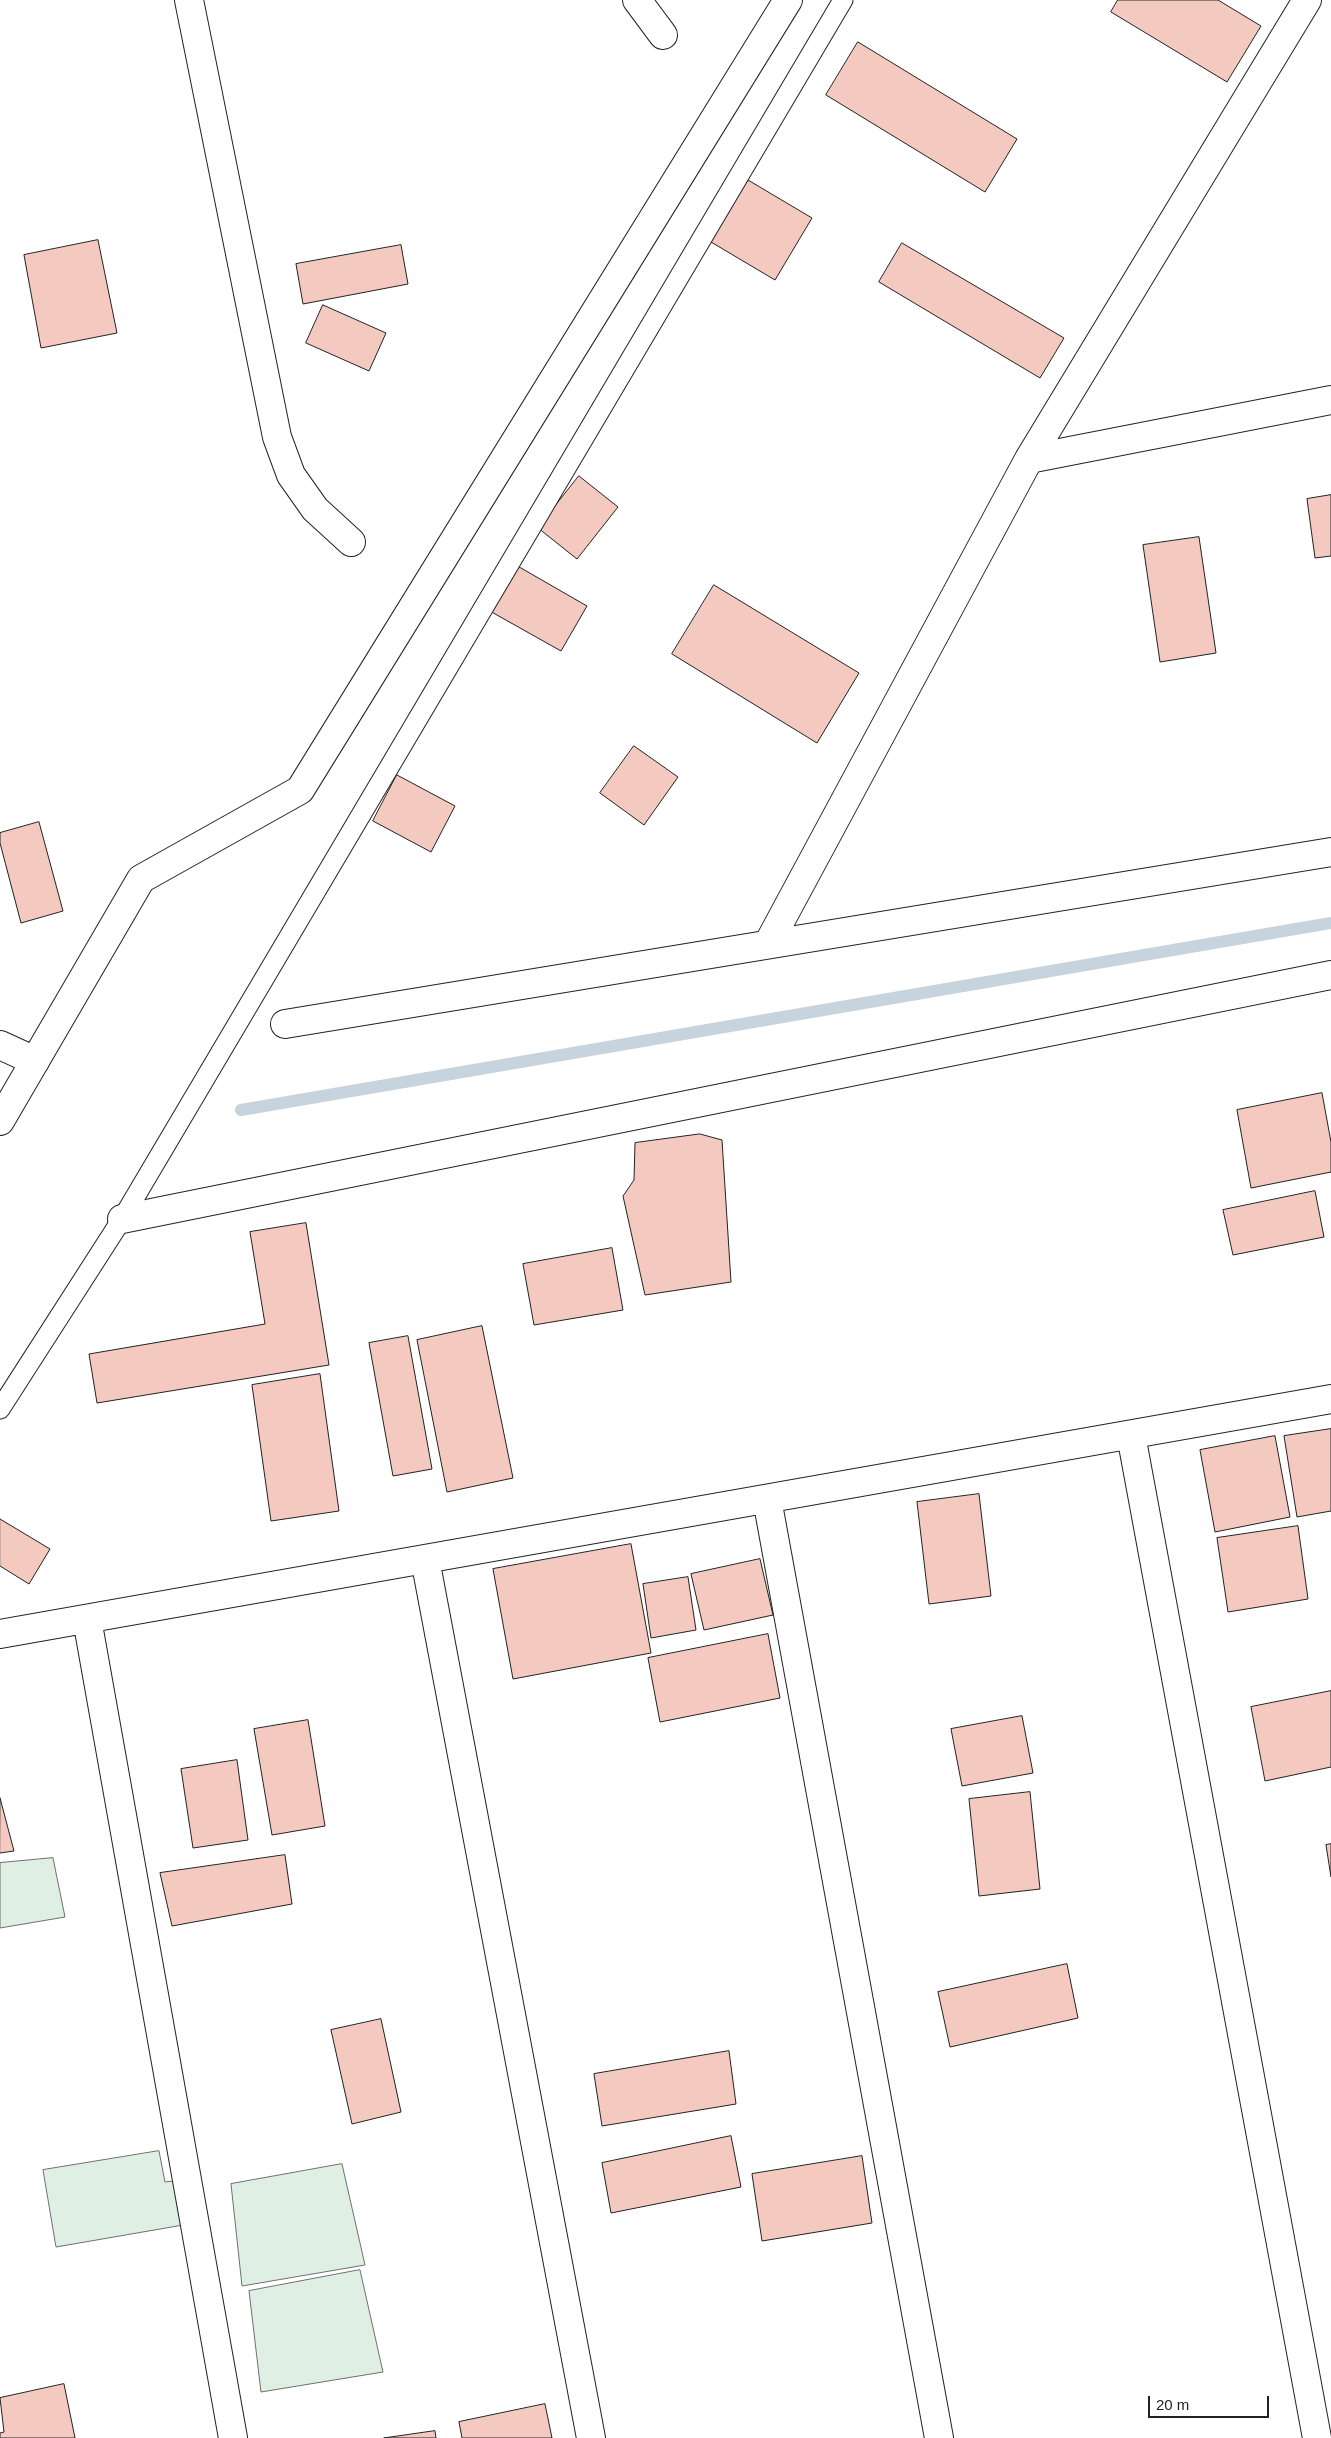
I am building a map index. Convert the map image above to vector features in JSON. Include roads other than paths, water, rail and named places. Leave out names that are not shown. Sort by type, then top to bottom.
[{"type":"main road","points":[[189,0],[278,437],[291,475],[315,509],[351,542]]},
{"type":"main road","points":[[637,0],[663,35]]},
{"type":"main road","points":[[0,1121],[141,879],[300,790],[788,0]]},
{"type":"main road","points":[[768,944],[1030,458],[1307,0]]},
{"type":"main road","points":[[1030,458],[1331,400]]},
{"type":"main road","points":[[285,1024],[1331,852]]},
{"type":"main road","points":[[122,1219],[1331,975]]},
{"type":"main road","points":[[0,1045],[36,1061]]},
{"type":"main road","points":[[0,1634],[1331,1399]]},
{"type":"main road","points":[[1131,1435],[1317,2438]]},
{"type":"main road","points":[[767,1499],[939,2438]]},
{"type":"main road","points":[[425,1559],[591,2438]]},
{"type":"main road","points":[[87,1619],[233,2438]]},
{"type":"lane","points":[[0,1409],[122,1219],[843,0]]},
{"type":"waterway","points":[[241,1110],[1331,923]]}]
